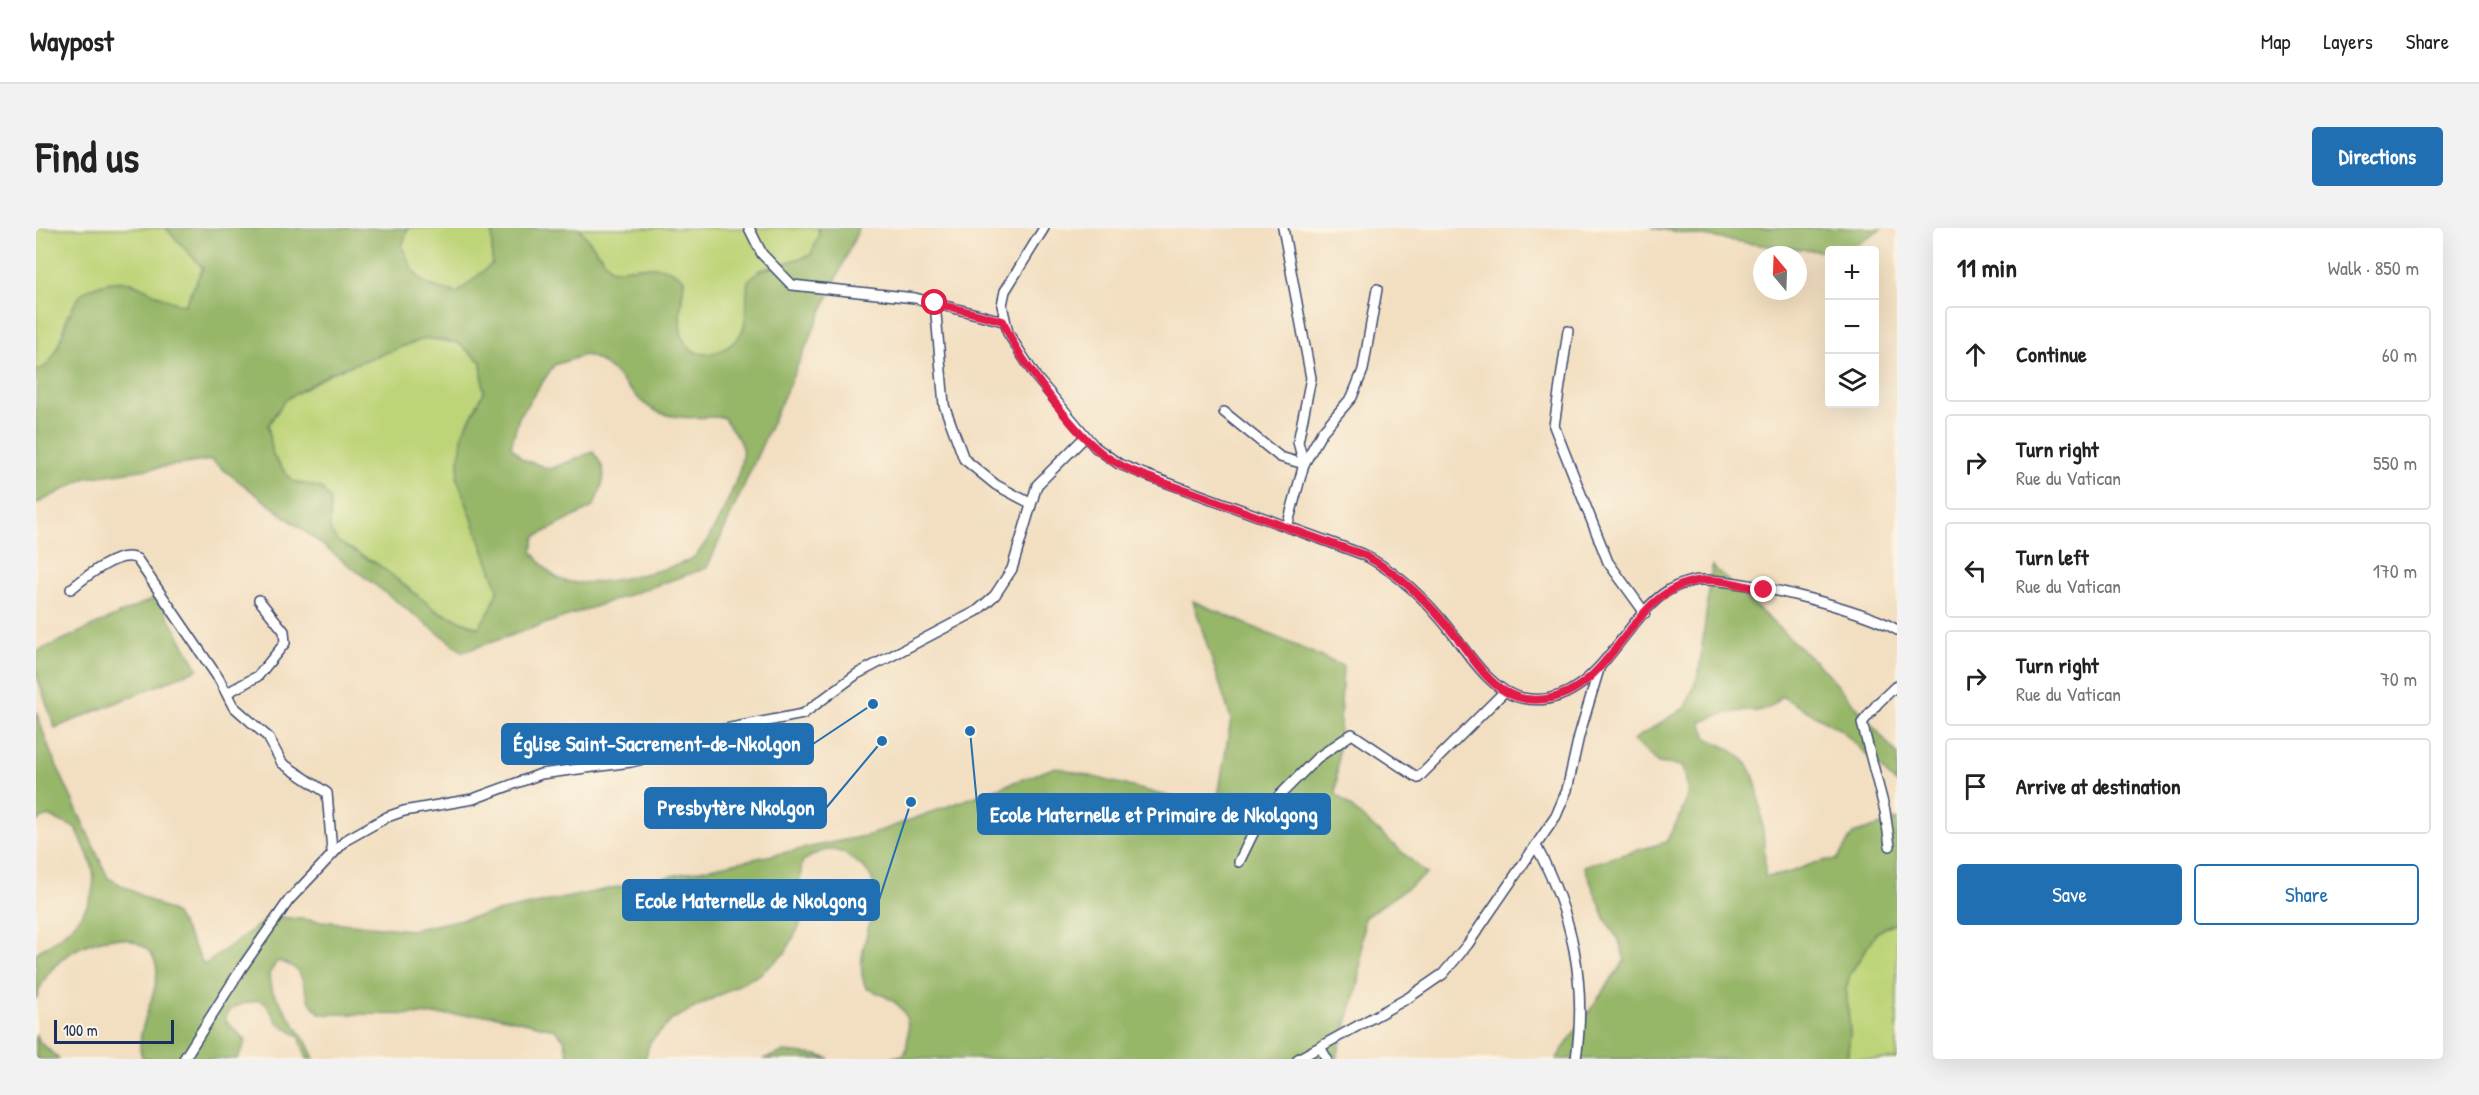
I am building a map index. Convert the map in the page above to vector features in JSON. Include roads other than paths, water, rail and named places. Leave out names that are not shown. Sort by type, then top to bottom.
[{"type":"street","points":[[749,228],[762,254],[792,285],[915,298],[1003,321]]},
{"type":"street","points":[[1044,228],[1005,291],[1003,321],[1036,377],[1084,436],[1119,464],[1362,554],[1401,578],[1440,617],[1491,680],[1504,692],[1521,698],[1553,698],[1599,669],[1645,613],[1668,591],[1700,580],[1730,583],[1817,602],[1875,619],[1897,630]]},
{"type":"street","points":[[1283,228],[1311,378],[1298,442],[1304,464]]},
{"type":"street","points":[[1287,527],[1304,464],[1322,432],[1352,397],[1363,370],[1377,289]]},
{"type":"street","points":[[935,303],[944,405],[964,459],[996,485],[1030,503]]},
{"type":"street","points":[[1568,331],[1554,426],[1608,562],[1645,613]]},
{"type":"street","points":[[1224,412],[1280,457],[1304,464]]},
{"type":"street","points":[[184,1059],[277,915],[332,852],[355,833],[404,811],[473,799],[541,774],[631,762],[652,757],[705,733],[803,714],[857,674],[987,603],[1008,579],[1030,503],[1043,476],[1084,436]]},
{"type":"street","points":[[71,589],[99,568],[126,556],[137,559],[238,711],[268,737],[282,763],[327,793],[332,852]]},
{"type":"street","points":[[227,693],[258,676],[285,642],[284,631],[259,600]]},
{"type":"street","points":[[1298,1059],[1408,998],[1443,974],[1468,944],[1556,816],[1565,796],[1599,669]]},
{"type":"street","points":[[1890,846],[1885,811],[1862,723],[1897,685]]},
{"type":"street","points":[[1239,862],[1264,811],[1317,758],[1352,734],[1418,778],[1504,692]]},
{"type":"street","points":[[1536,846],[1559,892],[1572,935],[1581,1003],[1576,1059]]},
{"type":"street","points":[[1320,1047],[1327,1059]]},
{"type":"place","name":"Église Saint-Sacrement-de-Nkolgon","points":[[873,704]]},
{"type":"place","name":"Ecole Maternelle et Primaire de Nkolgong","points":[[970,731]]},
{"type":"place","name":"Presbytère Nkolgon","points":[[882,741]]},
{"type":"place","name":"Ecole Maternelle de Nkolgong","points":[[911,802]]}]
